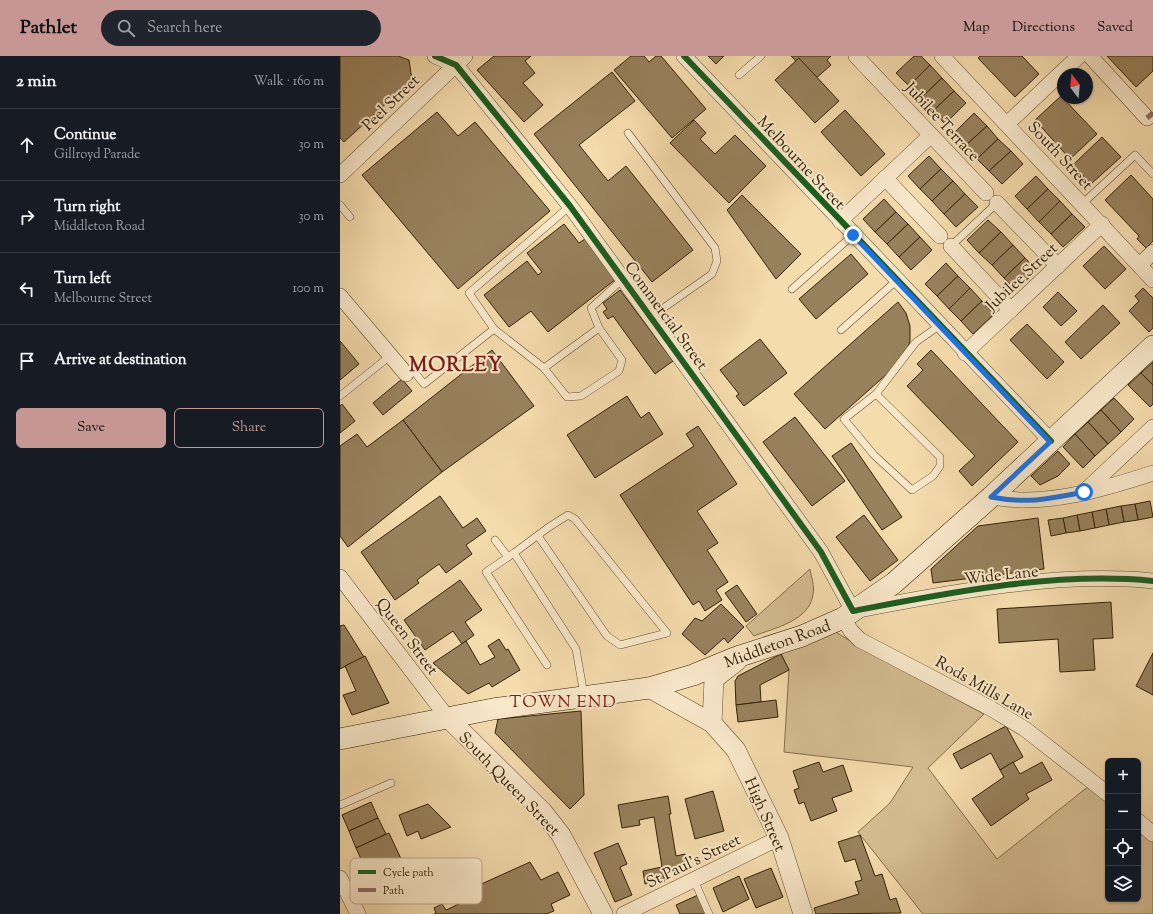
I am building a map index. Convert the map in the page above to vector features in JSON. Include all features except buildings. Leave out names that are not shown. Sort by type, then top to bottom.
[{"type":"main road","name":"Middleton Road","points":[[340,739],[447,717],[539,702],[650,688],[693,675],[802,636],[848,614],[894,583],[991,497],[1153,346]]},
{"type":"street","name":"Commercial Street","points":[[435,56],[460,60],[624,278],[821,552],[848,614]]},
{"type":"street","name":"Melbourne Street","points":[[684,56],[1050,442]]},
{"type":"street","name":"Jubilee Terrace","points":[[856,56],[1058,266]]},
{"type":"street","name":"South Street","points":[[942,56],[1102,224],[1153,280]]},
{"type":"street","points":[[1007,124],[1079,56]]},
{"type":"street","points":[[1090,56],[1147,118]]},
{"type":"street","name":"Peel Street","points":[[340,174],[460,60]]},
{"type":"street","points":[[840,221],[931,134]]},
{"type":"street","points":[[885,178],[1010,310]]},
{"type":"street","name":"Jubilee Street","points":[[965,353],[1102,224]]},
{"type":"street","points":[[1140,265],[1153,252]]},
{"type":"street","points":[[340,296],[406,374]]},
{"type":"street","points":[[1084,492],[1153,426]]},
{"type":"street","points":[[991,497],[1013,501],[1039,501],[1084,492],[1153,473]]},
{"type":"street","name":"Wide Lane","points":[[848,614],[949,593],[1019,584],[1100,579],[1153,581]]},
{"type":"street","name":"Queen Street","points":[[341,582],[447,717]]},
{"type":"street","name":"Rods Mills Lane","points":[[848,614],[850,631],[860,640],[990,708],[1025,729],[1105,792]]},
{"type":"street","points":[[712,723],[714,679],[729,666],[751,653]]},
{"type":"street","name":"High Street","points":[[650,688],[712,723],[736,750],[779,838],[804,914]]},
{"type":"street","name":"South Queen Street","points":[[447,717],[542,812],[562,835],[603,914]]},
{"type":"street","points":[[1141,824],[1153,834]]},
{"type":"street","name":"St Paul's Street","points":[[624,914],[779,838]]},
{"type":"street","points":[[340,878],[350,898]]},
{"type":"street","points":[[353,904],[358,914]]},
{"type":"lane","points":[[739,75],[760,56]]},
{"type":"lane","points":[[628,133],[715,248],[717,261],[712,274],[652,316]]},
{"type":"lane","points":[[1082,204],[1135,154],[1153,174]]},
{"type":"lane","points":[[946,241],[992,198]]},
{"type":"lane","points":[[340,205],[350,217]]},
{"type":"lane","points":[[570,206],[469,293],[494,329],[544,368],[567,397],[581,396],[620,371],[622,360],[599,328],[590,308],[624,278]]},
{"type":"lane","points":[[792,289],[853,235]]},
{"type":"lane","points":[[841,330],[896,281]]},
{"type":"lane","points":[[876,394],[940,457],[940,466],[932,476],[912,490],[874,455],[844,420],[876,394],[916,342],[939,326]]},
{"type":"lane","points":[[544,368],[599,328]]},
{"type":"lane","points":[[406,374],[412,369],[424,384],[494,329]]},
{"type":"lane","points":[[340,396],[390,356]]},
{"type":"lane","points":[[538,536],[607,636],[620,645],[667,633],[575,519],[568,515],[486,572],[547,665]]},
{"type":"lane","points":[[495,540],[511,555],[576,649],[585,697]]},
{"type":"lane","points":[[340,805],[391,783]]},
{"type":"lane","points":[[694,880],[709,914]]},
{"type":"shaded area","points":[[810,569],[813,591],[810,603],[805,611],[790,622],[754,636],[746,626]]},
{"type":"shaded area","points":[[834,631],[863,649],[984,714],[928,768],[997,859],[1094,782],[1105,791],[1105,902],[1141,902],[1141,824],[1153,834],[1153,914],[923,914],[858,832],[890,803],[913,767],[784,752],[789,670],[781,654]]},
{"type":"marked path","points":[[1147,118],[1153,113]]},
{"type":"cycle path","points":[[435,56],[456,65],[570,206],[821,552],[853,611],[926,597],[1040,581],[1079,579],[1153,581]]},
{"type":"cycle path","points":[[684,56],[1051,441]]},
{"type":"district","name":"MORLEY","points":[[456,364]]},
{"type":"district","name":"TOWN END","points":[[563,701]]},
{"type":"route","points":[[853,235],[1050,442],[991,497],[1013,501],[1039,501],[1084,492]]}]
